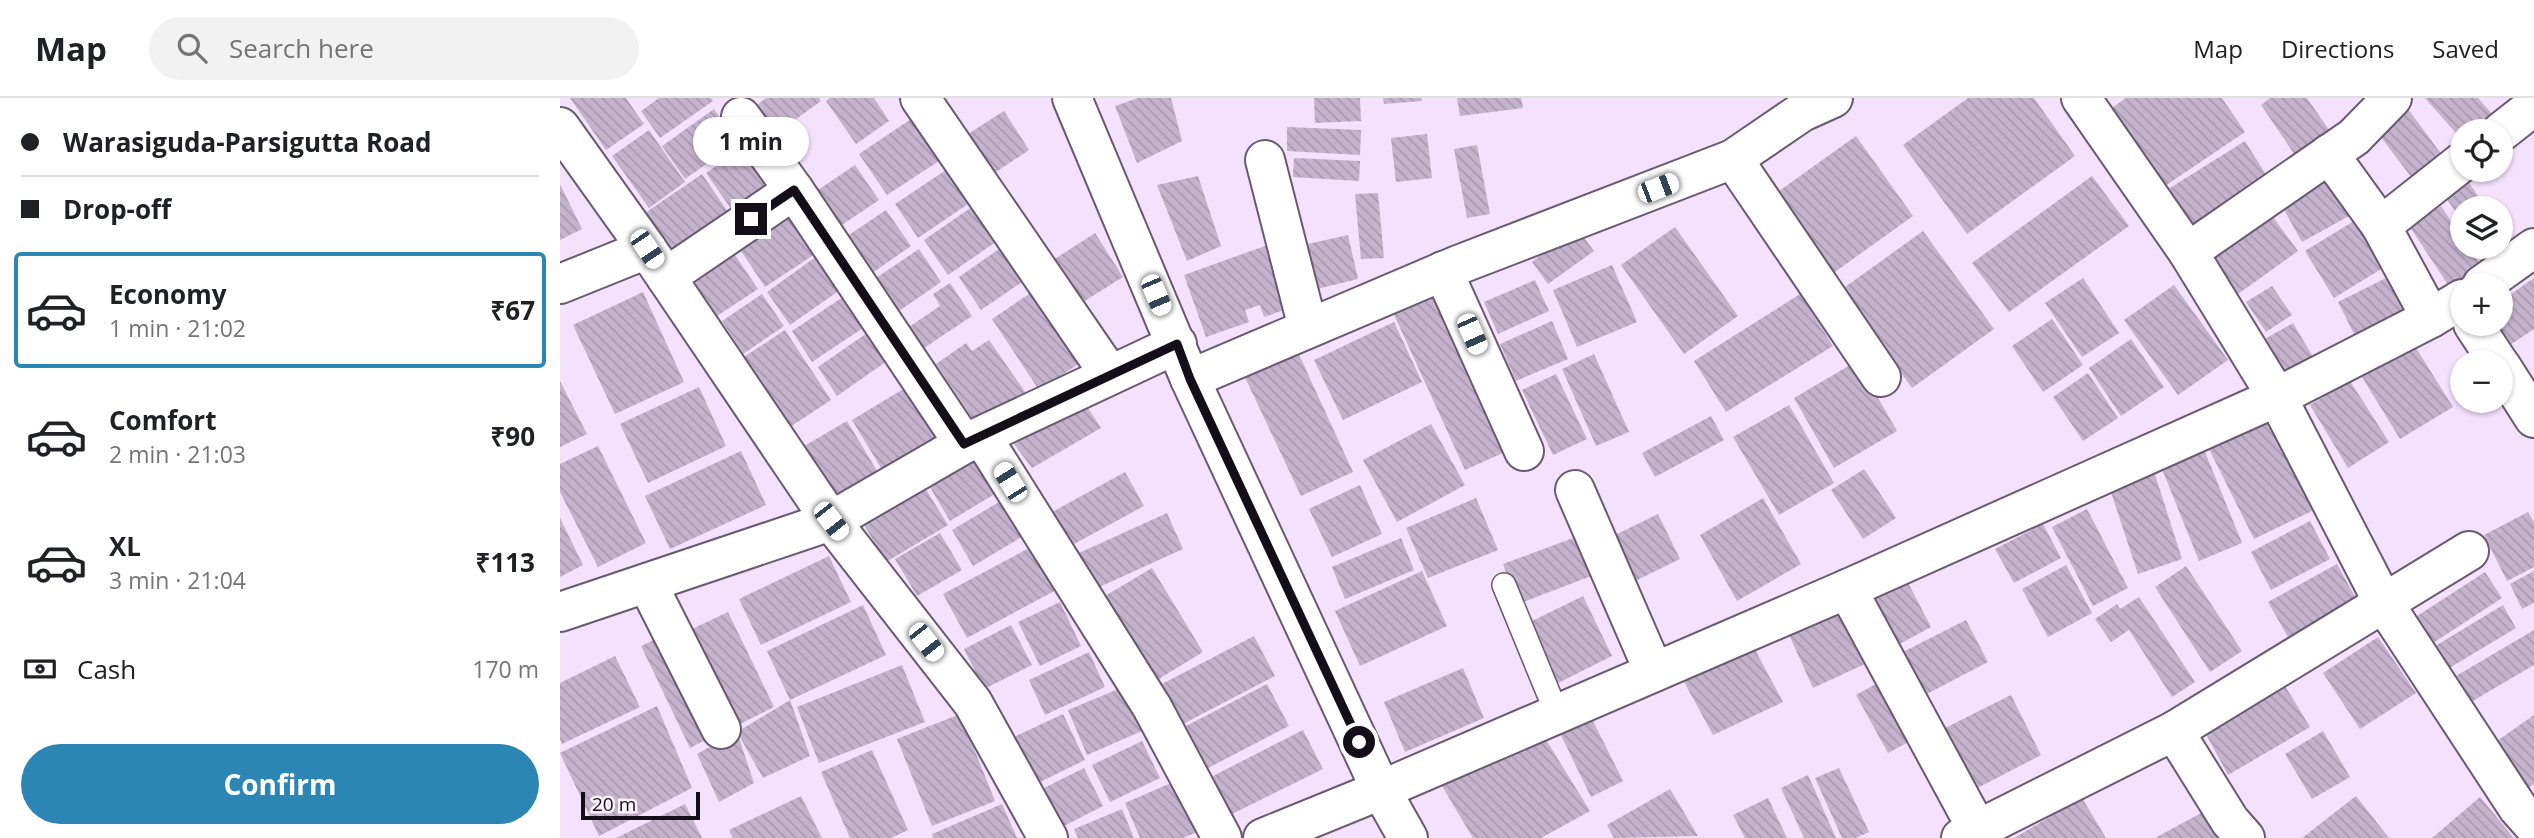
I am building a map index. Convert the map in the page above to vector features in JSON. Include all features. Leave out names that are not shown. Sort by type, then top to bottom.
[{"type":"street","points":[[920,98],[1110,375]]},
{"type":"street","points":[[1072,98],[1190,379],[1381,790],[1408,838]]},
{"type":"street","points":[[2081,98],[2188,252],[2277,397],[2383,602],[2518,808],[2534,827]]},
{"type":"street","points":[[2188,252],[2354,137],[2392,98]]},
{"type":"street","points":[[1190,379],[1327,328],[1443,271],[1733,159],[1809,103]]},
{"type":"street","points":[[2513,123],[2534,106]]},
{"type":"street","points":[[741,117],[973,440],[1152,707],[1222,838]]},
{"type":"street","points":[[560,127],[657,263],[831,521],[973,703],[1048,838]]},
{"type":"street","points":[[2329,154],[2381,226],[2450,294]]},
{"type":"street","points":[[1733,159],[1881,377]]},
{"type":"street","points":[[1265,160],[1327,328]]},
{"type":"street","points":[[2381,226],[2450,171]]},
{"type":"street","points":[[560,284],[657,263],[794,190]]},
{"type":"street","points":[[2503,273],[2534,248]]},
{"type":"street","points":[[1443,271],[1524,451]]},
{"type":"street","points":[[1263,838],[1381,790],[1847,589],[2277,397],[2450,312]]},
{"type":"street","points":[[560,612],[831,521],[973,440],[1177,344]]},
{"type":"street","points":[[2513,386],[2534,418]]},
{"type":"street","points":[[1575,489],[1654,672]]},
{"type":"street","points":[[1847,589],[1973,836],[2174,731],[2469,551]]},
{"type":"street","points":[[648,583],[721,729]]},
{"type":"street","points":[[2174,731],[2230,821],[2245,838]]},
{"type":"lane","points":[[1504,584],[1557,714]]},
{"type":"building","points":[[570,98],[626,98],[644,124],[606,150]]},
{"type":"building","points":[[659,98],[711,98],[713,101],[660,138],[641,111]]},
{"type":"building","points":[[766,98],[819,98],[821,101],[777,133],[757,105]]},
{"type":"building","points":[[830,98],[874,98],[889,121],[856,144],[826,101]]},
{"type":"building","points":[[1138,98],[1171,98],[1182,141],[1137,163],[1115,106]]},
{"type":"building","points":[[1314,98],[1360,98],[1361,121],[1315,123]]},
{"type":"building","points":[[1383,98],[1421,98],[1422,101],[1384,104]]},
{"type":"building","points":[[1457,98],[1521,98],[1523,108],[1460,116]]},
{"type":"building","points":[[1968,98],[2034,98],[2075,156],[1967,234],[1903,145]]},
{"type":"building","points":[[2126,98],[2222,98],[2245,132],[2165,186],[2112,108]]},
{"type":"building","points":[[2270,98],[2307,98],[2336,140],[2301,164],[2261,105]]},
{"type":"building","points":[[2425,98],[2478,98],[2496,119],[2450,119],[2450,126]]},
{"type":"building","points":[[2405,105],[2450,168],[2421,190],[2374,128]]},
{"type":"building","points":[[714,109],[738,142],[685,179],[662,146]]},
{"type":"building","points":[[1004,111],[1029,150],[993,174],[968,134]]},
{"type":"building","points":[[914,117],[942,159],[887,195],[859,154]]},
{"type":"building","points":[[1287,127],[1361,130],[1360,155],[1287,151]]},
{"type":"building","points":[[649,130],[685,182],[649,208],[612,156]]},
{"type":"building","points":[[1427,134],[1432,178],[1396,182],[1391,138]]},
{"type":"building","points":[[1856,136],[1913,216],[1832,274],[1775,194]]},
{"type":"building","points":[[2245,141],[2275,189],[2196,239],[2165,191]]},
{"type":"building","points":[[747,145],[775,184],[734,213],[706,173]]},
{"type":"building","points":[[1477,145],[1490,214],[1467,218],[1454,149]]},
{"type":"building","points":[[1294,158],[1360,161],[1359,181],[1293,177]]},
{"type":"building","points":[[855,165],[879,200],[833,231],[809,196]]},
{"type":"building","points":[[949,168],[971,202],[918,238],[895,204]]},
{"type":"building","points":[[2335,171],[2358,211],[2302,242],[2279,201]]},
{"type":"building","points":[[702,174],[730,215],[674,254],[645,213]]},
{"type":"building","points":[[1198,176],[1221,246],[1187,261],[1157,185]]},
{"type":"building","points":[[2092,176],[2129,226],[2009,312],[1972,263]]},
{"type":"building","points":[[2453,182],[2469,182],[2478,196],[2450,196],[2450,204],[2441,190]]},
{"type":"building","points":[[560,184],[582,229],[560,240]]},
{"type":"building","points":[[1378,193],[1384,258],[1361,259],[1355,194]]},
{"type":"building","points":[[979,202],[1003,237],[948,275],[924,240]]},
{"type":"building","points":[[2441,206],[2450,220],[2450,259],[2476,259],[2486,273],[2450,273],[2450,288],[2410,227]]},
{"type":"building","points":[[886,210],[911,246],[865,278],[840,241]]},
{"type":"building","points":[[2270,213],[2298,251],[2238,294],[2210,257]]},
{"type":"building","points":[[2367,213],[2396,260],[2334,298],[2305,251]]},
{"type":"building","points":[[791,217],[815,254],[765,287],[741,251]]},
{"type":"building","points":[[1675,227],[1738,316],[1684,354],[1621,265]]},
{"type":"building","points":[[1577,228],[1594,251],[1548,284],[1532,262]]},
{"type":"building","points":[[1923,231],[1994,329],[1912,388],[1841,290]]},
{"type":"building","points":[[1095,233],[1123,277],[1075,307],[1047,264]]},
{"type":"building","points":[[1348,235],[1358,279],[1309,291],[1299,246]]},
{"type":"building","points":[[1009,242],[1031,276],[981,310],[959,277]]},
{"type":"building","points":[[1276,242],[1298,305],[1264,317],[1260,305],[1245,310],[1249,322],[1206,337],[1184,275]]},
{"type":"building","points":[[2513,248],[2518,256],[2495,271],[2487,259],[2513,259]]},
{"type":"building","points":[[731,249],[758,289],[717,316],[690,276]]},
{"type":"building","points":[[919,249],[941,282],[899,311],[876,278]]},
{"type":"building","points":[[817,256],[840,290],[790,325],[767,292]]},
{"type":"building","points":[[1612,265],[1637,322],[1577,347],[1553,290]]},
{"type":"building","points":[[2400,271],[2419,308],[2357,340],[2338,302]]},
{"type":"building","points":[[2083,278],[2119,333],[2082,357],[2045,303]]},
{"type":"building","points":[[2534,278],[2534,329],[2504,349],[2495,336],[2513,336],[2513,293]]},
{"type":"building","points":[[1535,280],[1549,311],[1498,334],[1484,302]]},
{"type":"building","points":[[950,283],[972,316],[921,350],[906,329],[940,306],[933,294]]},
{"type":"building","points":[[1441,285],[1516,447],[1465,470],[1391,308]]},
{"type":"building","points":[[2174,285],[2228,360],[2178,395],[2124,320]]},
{"type":"building","points":[[2272,286],[2292,315],[2266,332],[2246,302]]},
{"type":"building","points":[[1038,288],[1086,359],[1039,390],[992,319]]},
{"type":"building","points":[[643,292],[684,382],[615,414],[573,325]]},
{"type":"building","points":[[762,294],[784,326],[743,354],[722,321]]},
{"type":"building","points":[[1800,294],[1833,346],[1726,412],[1694,361]]},
{"type":"building","points":[[846,295],[866,326],[812,362],[792,331]]},
{"type":"building","points":[[2052,319],[2083,365],[2043,392],[2012,346]]},
{"type":"building","points":[[1552,321],[1568,359],[1516,381],[1500,344]]},
{"type":"building","points":[[1394,322],[1422,382],[1343,420],[1314,360]]},
{"type":"building","points":[[2293,323],[2313,357],[2285,373],[2265,339]]},
{"type":"building","points":[[785,330],[831,400],[790,427],[744,357]]},
{"type":"building","points":[[870,331],[890,359],[837,396],[818,367]]},
{"type":"building","points":[[2131,339],[2164,387],[2121,416],[2089,368]]},
{"type":"building","points":[[989,340],[1028,396],[980,429],[936,364],[966,343],[972,351]]},
{"type":"building","points":[[2411,340],[2450,402],[2450,409],[2400,439],[2359,372]]},
{"type":"building","points":[[1295,346],[1353,472],[1301,496],[1242,371]]},
{"type":"building","points":[[1594,354],[1629,432],[1596,446],[1562,369]]},
{"type":"building","points":[[1857,361],[1897,431],[1834,468],[1794,398]]},
{"type":"building","points":[[2088,373],[2118,418],[2083,441],[2053,397]]},
{"type":"building","points":[[1556,374],[1587,439],[1553,455],[1522,390]]},
{"type":"building","points":[[560,381],[587,434],[560,447]]},
{"type":"building","points":[[2350,381],[2389,442],[2348,468],[2310,405]]},
{"type":"building","points":[[910,385],[942,438],[884,473],[852,420]]},
{"type":"building","points":[[699,387],[726,446],[648,483],[620,424]]},
{"type":"building","points":[[1082,399],[1101,428],[1032,468],[1011,440]]},
{"type":"building","points":[[1789,405],[1834,483],[1779,515],[1733,437]]},
{"type":"building","points":[[1711,416],[1724,440],[1655,477],[1642,453]]},
{"type":"building","points":[[2268,417],[2314,510],[2254,539],[2208,447]]},
{"type":"building","points":[[847,421],[879,474],[832,503],[799,449]]},
{"type":"building","points":[[1431,424],[1465,485],[1397,522],[1363,460]]},
{"type":"building","points":[[598,446],[646,543],[598,567],[560,492],[560,464]]},
{"type":"building","points":[[978,447],[1003,489],[950,521],[925,479]]},
{"type":"building","points":[[2203,447],[2242,543],[2199,561],[2160,464]]},
{"type":"building","points":[[741,451],[766,505],[670,549],[645,496]]},
{"type":"building","points":[[2151,462],[2182,559],[2138,574],[2106,477]]},
{"type":"building","points":[[1864,469],[1896,518],[1863,539],[1831,490]]},
{"type":"building","points":[[1125,472],[1144,506],[1063,550],[1045,516]]},
{"type":"building","points":[[922,483],[948,525],[886,562],[861,520]]},
{"type":"building","points":[[1360,485],[1382,534],[1332,557],[1309,509]]},
{"type":"building","points":[[1476,498],[1498,550],[1428,578],[1406,528]]},
{"type":"building","points":[[1763,498],[1801,564],[1737,601],[1700,535]]},
{"type":"building","points":[[1004,499],[1025,535],[973,566],[952,530]]},
{"type":"building","points":[[2087,509],[2128,588],[2093,606],[2052,527]]},
{"type":"building","points":[[2528,512],[2534,522],[2534,567],[2507,581],[2484,535]]},
{"type":"building","points":[[1167,513],[1183,549],[1095,589],[1079,553]]},
{"type":"building","points":[[1658,514],[1680,559],[1631,583],[1609,538]]},
{"type":"building","points":[[560,518],[583,565],[560,577]]},
{"type":"building","points":[[2310,521],[2330,559],[2271,590],[2251,552]]},
{"type":"building","points":[[2043,524],[2061,558],[2014,583],[1995,549]]},
{"type":"building","points":[[940,533],[962,570],[917,596],[895,559]]},
{"type":"building","points":[[1584,534],[1599,573],[1518,604],[1503,564]]},
{"type":"building","points":[[1401,538],[1414,570],[1345,599],[1332,567]]},
{"type":"building","points":[[1035,545],[1058,589],[967,638],[943,594]]},
{"type":"building","points":[[829,556],[851,602],[761,645],[739,599]]},
{"type":"building","points":[[2337,564],[2360,606],[2292,644],[2268,602]]},
{"type":"building","points":[[2066,565],[2092,613],[2048,637],[2022,589]]},
{"type":"building","points":[[2186,566],[2242,651],[2210,672],[2155,587]]},
{"type":"building","points":[[1152,568],[1203,652],[1157,680],[1105,596]]},
{"type":"building","points":[[1422,571],[1447,626],[1360,666],[1335,611]]},
{"type":"building","points":[[2534,571],[2534,603],[2522,609],[2510,584]]},
{"type":"building","points":[[2485,572],[2502,598],[2430,645],[2414,618]]},
{"type":"building","points":[[1904,575],[1931,627],[1894,647],[1866,595]]},
{"type":"building","points":[[1583,596],[1612,656],[1558,683],[1528,623]]},
{"type":"building","points":[[2139,597],[2195,682],[2172,697],[2129,630],[2111,642],[2095,619],[2117,604],[2120,609]]},
{"type":"building","points":[[1060,602],[1081,646],[1040,666],[1018,622]]},
{"type":"building","points":[[1840,604],[1867,663],[1813,688],[1786,628]]},
{"type":"building","points":[[863,605],[886,655],[790,700],[767,651]]},
{"type":"building","points":[[2503,605],[2516,628],[2446,670],[2432,648]]},
{"type":"building","points":[[728,612],[774,707],[738,725],[692,629]]},
{"type":"building","points":[[1966,620],[1988,662],[1919,698],[1897,655]]},
{"type":"building","points":[[1011,625],[1032,665],[984,689],[964,649]]},
{"type":"building","points":[[2534,630],[2534,665],[2471,702],[2456,676]]},
{"type":"building","points":[[669,633],[717,734],[690,748],[641,646]]},
{"type":"building","points":[[1254,636],[1275,676],[1181,725],[1160,685]]},
{"type":"building","points":[[2378,637],[2416,693],[2360,729],[2323,673]]},
{"type":"building","points":[[1752,644],[1783,702],[1713,735],[1683,680]]},
{"type":"building","points":[[1089,652],[1105,687],[1045,715],[1029,680]]},
{"type":"building","points":[[615,656],[640,707],[562,744],[560,683]]},
{"type":"building","points":[[902,665],[925,722],[819,763],[797,707]]},
{"type":"building","points":[[1463,668],[1484,718],[1405,752],[1384,702]]},
{"type":"building","points":[[2279,676],[2310,727],[2228,775],[2200,723]]},
{"type":"building","points":[[1883,680],[1914,739],[1888,753],[1856,695]]},
{"type":"building","points":[[1267,684],[1289,726],[1208,768],[1186,726]]},
{"type":"building","points":[[1123,687],[1142,731],[1087,755],[1068,710]]},
{"type":"building","points":[[2011,695],[2041,755],[1964,795],[1933,734]]},
{"type":"building","points":[[790,700],[810,756],[763,778],[737,732]]},
{"type":"building","points":[[657,706],[692,788],[599,836],[560,753]]},
{"type":"building","points":[[1588,711],[1623,781],[1591,797],[1557,727]]},
{"type":"building","points":[[960,714],[995,801],[932,826],[897,739]]},
{"type":"building","points":[[1063,714],[1085,760],[1034,785],[1012,738]]},
{"type":"building","points":[[2534,715],[2534,784],[2526,789],[2494,743]]},
{"type":"building","points":[[1303,730],[1323,769],[1230,815],[1211,777]]},
{"type":"building","points":[[2323,731],[2350,777],[2312,799],[2285,754]]},
{"type":"building","points":[[737,732],[754,783],[719,802],[697,754]]},
{"type":"building","points":[[1543,735],[1590,811],[1541,838],[1473,838],[1439,781]]},
{"type":"building","points":[[1142,741],[1160,778],[1110,802],[1092,765]]},
{"type":"building","points":[[872,750],[908,830],[891,838],[850,838],[821,772]]},
{"type":"building","points":[[1084,768],[1103,806],[1058,829],[1038,791]]},
{"type":"building","points":[[1839,768],[1869,832],[1856,838],[1842,838],[1815,778]]},
{"type":"building","points":[[1808,775],[1836,838],[1804,838],[1781,788]]},
{"type":"building","points":[[1180,779],[1202,830],[1183,838],[1140,838],[1125,803]]},
{"type":"building","points":[[1670,789],[1698,836],[1614,838],[1607,825]]},
{"type":"building","points":[[801,796],[822,838],[733,838],[729,830]]},
{"type":"building","points":[[2356,796],[2389,838],[2302,838]]},
{"type":"building","points":[[2480,797],[2514,838],[2432,838]]},
{"type":"building","points":[[1768,798],[1787,838],[1745,838],[1733,815]]},
{"type":"building","points":[[2082,798],[2106,838],[2014,838]]},
{"type":"building","points":[[685,804],[702,838],[616,838]]},
{"type":"building","points":[[1002,804],[1017,838],[933,838],[932,834]]},
{"type":"building","points":[[1122,809],[1134,838],[1078,838],[1074,829]]},
{"type":"building","points":[[2203,812],[2217,838],[2155,838]]},
{"type":"route","points":[[751,219],[794,190],[964,444],[1177,344],[1190,379],[1359,742]]}]
